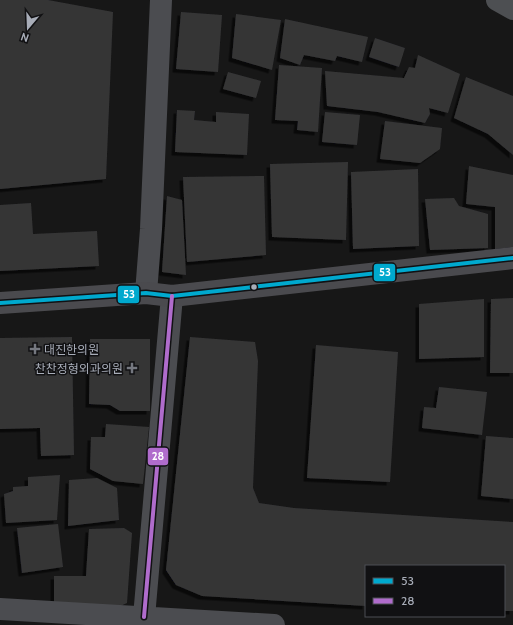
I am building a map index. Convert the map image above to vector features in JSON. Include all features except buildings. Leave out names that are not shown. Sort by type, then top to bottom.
[{"type":"main road","points":[[497,0],[513,9]]},
{"type":"street","points":[[146,293],[152,221],[161,0]]},
{"type":"street","points":[[0,303],[146,293],[172,296],[513,258]]},
{"type":"street","points":[[144,617],[172,296]]},
{"type":"street","points":[[0,608],[274,625]]},
{"type":"transit line","name":"53","points":[[0,303],[146,293],[172,296],[513,258]]},
{"type":"transit line","name":"28","points":[[144,617],[172,296]]},
{"type":"place","name":"대진한의원","points":[[35,349]]},
{"type":"place","name":"찬찬정형외과의원","points":[[132,368]]}]
